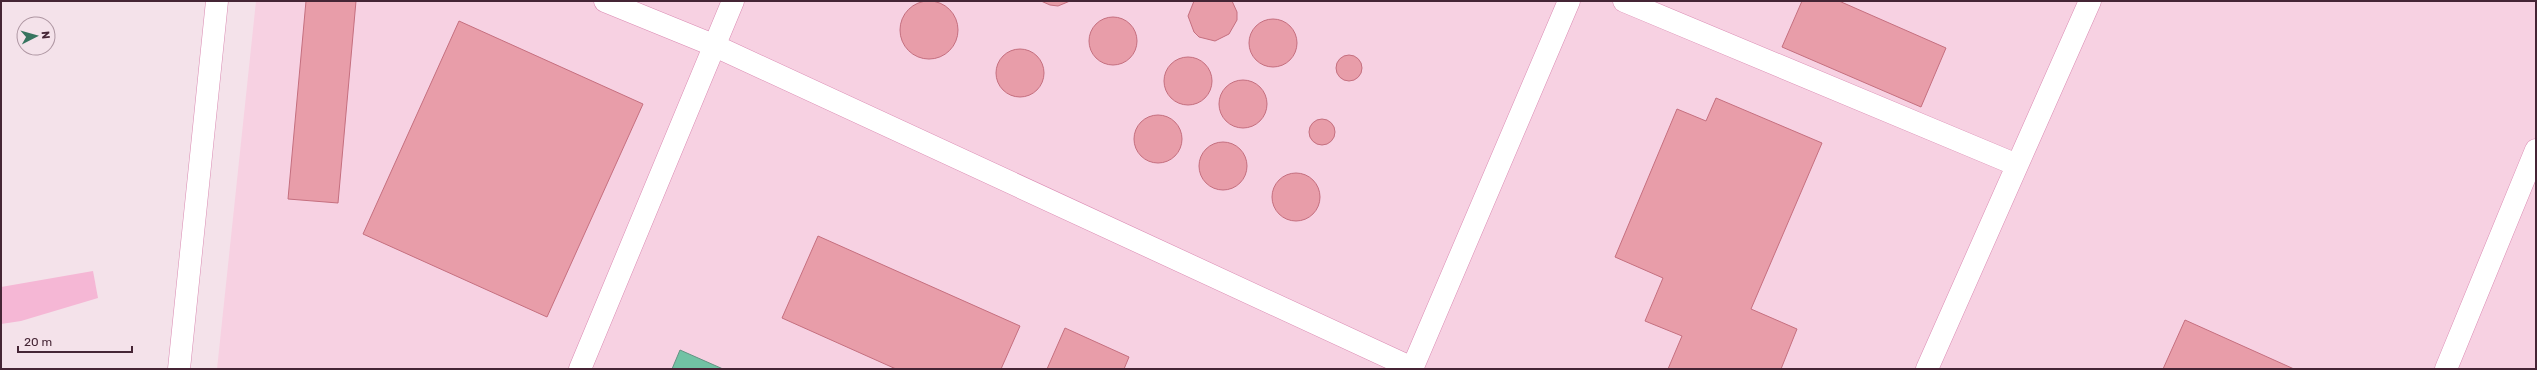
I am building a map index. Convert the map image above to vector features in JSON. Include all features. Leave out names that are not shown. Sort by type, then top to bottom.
[{"type":"street","points":[[179,369],[217,1]]},
{"type":"street","points":[[605,1],[713,45],[1412,369],[1569,1]]},
{"type":"street","points":[[580,369],[713,45],[733,1]]},
{"type":"street","points":[[1624,1],[2017,165]]},
{"type":"street","points":[[1927,369],[2090,1]]},
{"type":"street","points":[[2446,369],[2536,150]]},
{"type":"shaded area","points":[[256,1],[2536,1],[2536,369],[217,369]]},
{"type":"shaded area","points":[[93,271],[98,298],[21,321],[1,324],[1,287]]},
{"type":"shaded area","points":[[680,350],[723,369],[672,369]]},
{"type":"building","points":[[306,1],[356,1],[338,203],[288,199]]},
{"type":"building","points":[[923,1],[935,1],[950,9],[958,24],[958,36],[950,51],[935,59],[923,59],[908,51],[900,36],[900,24],[908,9]]},
{"type":"building","points":[[1041,1],[1070,1],[1058,6],[1050,5]]},
{"type":"building","points":[[1194,1],[1232,1],[1237,12],[1237,20],[1229,34],[1215,41],[1199,37],[1194,32],[1188,16]]},
{"type":"building","points":[[1802,1],[1839,1],[1946,48],[1921,107],[1782,47]]},
{"type":"building","points":[[1108,17],[1118,17],[1130,24],[1137,36],[1137,46],[1130,58],[1118,65],[1108,65],[1100,61],[1093,54],[1089,46],[1089,36],[1093,28],[1100,21]]},
{"type":"building","points":[[1268,19],[1278,19],[1290,26],[1297,38],[1297,48],[1290,60],[1278,67],[1268,67],[1260,63],[1253,56],[1249,48],[1249,38],[1253,30],[1260,23]]},
{"type":"building","points":[[459,21],[643,104],[547,317],[363,234]]},
{"type":"building","points":[[1015,49],[1025,49],[1034,53],[1040,59],[1044,68],[1044,78],[1040,87],[1034,93],[1025,97],[1015,97],[1006,93],[1000,87],[996,78],[996,68],[1000,59],[1006,53]]},
{"type":"building","points":[[1349,55],[1358,59],[1362,68],[1358,77],[1349,81],[1340,77],[1336,68],[1340,59]]},
{"type":"building","points":[[1183,57],[1193,57],[1205,64],[1212,76],[1212,86],[1205,98],[1193,105],[1183,105],[1175,101],[1168,94],[1164,86],[1164,76],[1168,68],[1175,61]]},
{"type":"building","points":[[1238,80],[1248,80],[1260,87],[1267,99],[1267,109],[1260,121],[1248,128],[1238,128],[1230,124],[1223,117],[1219,109],[1219,99],[1223,91],[1230,84]]},
{"type":"building","points":[[1716,98],[1822,143],[1751,309],[1797,329],[1781,369],[1668,369],[1682,336],[1645,321],[1663,278],[1615,257],[1677,109],[1706,121]]},
{"type":"building","points":[[1153,115],[1163,115],[1172,119],[1178,125],[1182,134],[1182,144],[1178,153],[1172,159],[1163,163],[1153,163],[1144,159],[1138,153],[1134,144],[1134,134],[1138,125],[1144,119]]},
{"type":"building","points":[[1322,119],[1331,123],[1335,132],[1331,141],[1322,145],[1313,141],[1309,132],[1313,123]]},
{"type":"building","points":[[1218,142],[1228,142],[1237,146],[1243,152],[1247,161],[1247,171],[1243,180],[1237,186],[1228,190],[1218,190],[1209,186],[1203,180],[1199,171],[1199,161],[1203,152],[1209,146]]},
{"type":"building","points":[[1291,173],[1301,173],[1310,177],[1316,183],[1319,188],[1319,206],[1310,217],[1301,221],[1291,221],[1282,217],[1276,211],[1272,202],[1272,192],[1276,183],[1282,177]]},
{"type":"building","points":[[818,236],[1020,326],[1001,369],[896,369],[782,318]]},
{"type":"building","points":[[2185,320],[2294,369],[2163,369]]},
{"type":"building","points":[[1065,328],[1129,357],[1124,369],[1047,369]]}]
